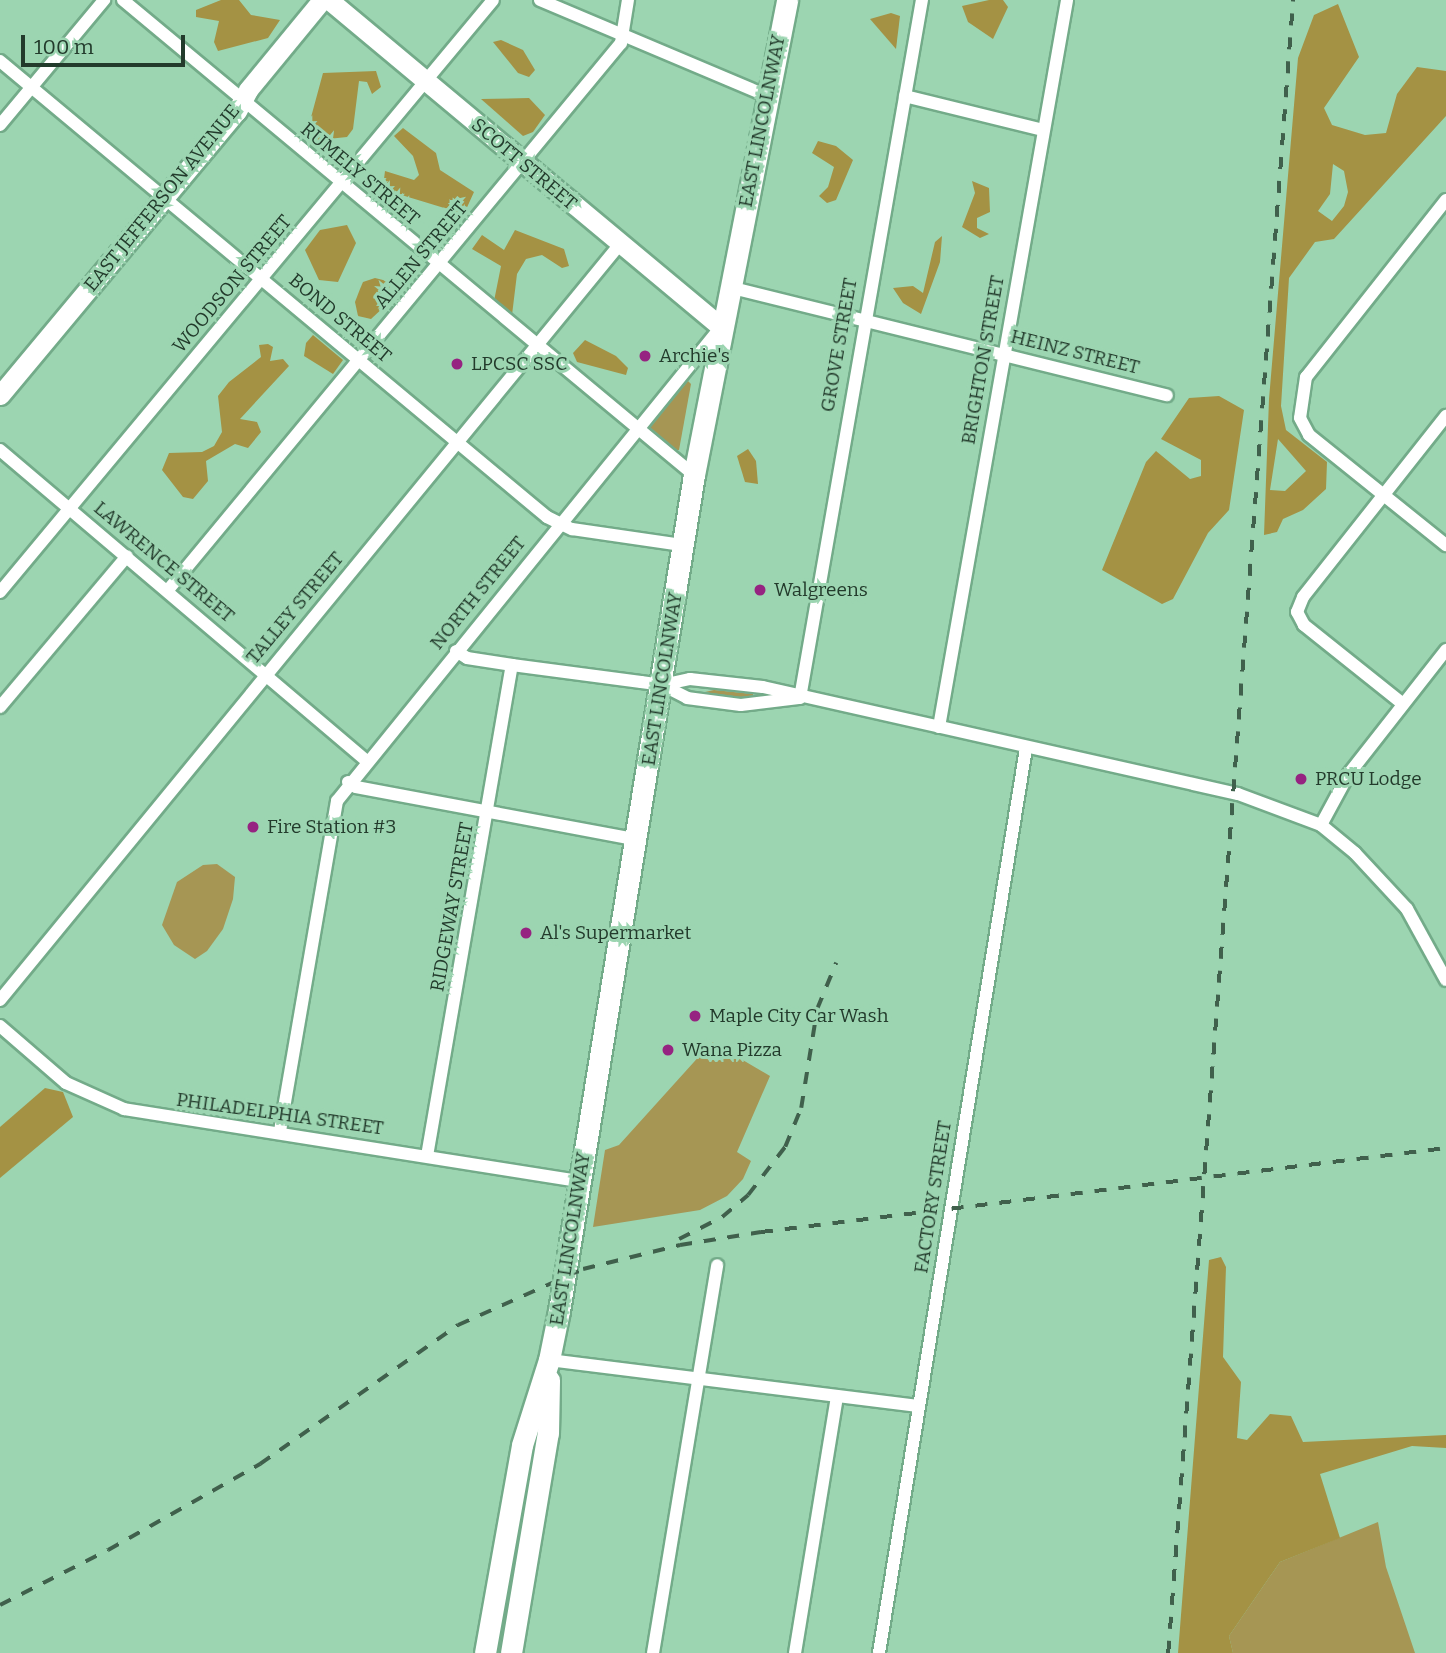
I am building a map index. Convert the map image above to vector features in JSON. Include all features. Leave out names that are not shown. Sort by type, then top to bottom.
[{"type":"main road","name":"EAST LINCOLNWAY","points":[[485,1653],[522,1445],[549,1360],[662,685],[694,475],[787,0]]},
{"type":"main road","name":"EAST LINCOLNWAY","points":[[511,1653],[548,1433],[549,1360]]},
{"type":"street","points":[[0,125],[104,0]]},
{"type":"street","name":"RUMELY STREET","points":[[123,0],[437,265],[637,429]]},
{"type":"street","name":"EAST JEFFERSON AVENUE","points":[[0,395],[322,0]]},
{"type":"street","name":"SCOTT STREET","points":[[329,0],[721,327]]},
{"type":"street","name":"WOODSON STREET","points":[[0,592],[493,0]]},
{"type":"street","points":[[540,0],[767,96]]},
{"type":"street","name":"ALLEN STREET","points":[[168,590],[621,43],[628,0]]},
{"type":"street","name":"GROVE STREET","points":[[800,698],[863,319],[922,0]]},
{"type":"street","name":"BRIGHTON STREET","points":[[939,727],[1067,0]]},
{"type":"street","name":"BOND STREET","points":[[0,61],[560,524],[682,545]]},
{"type":"street","points":[[905,96],[1043,130]]},
{"type":"street","points":[[1446,200],[1304,382],[1302,427],[1446,545]]},
{"type":"street","name":"TALLEY STREET","points":[[0,1000],[621,243]]},
{"type":"street","name":"HEINZ STREET","points":[[729,288],[1167,395]]},
{"type":"street","name":"NORTH STREET","points":[[280,1131],[330,828],[337,801],[348,782],[721,327]]},
{"type":"street","points":[[1403,704],[1304,625],[1297,612],[1303,597],[1446,416]]},
{"type":"street","points":[[637,429],[694,475]]},
{"type":"street","name":"LAWRENCE STREET","points":[[0,450],[366,760]]},
{"type":"street","points":[[0,707],[127,556]]},
{"type":"street","points":[[456,651],[467,658],[662,685],[690,680],[763,687],[800,698],[1172,780],[1225,798],[1270,806],[1321,825],[1394,892],[1416,923],[1446,980]]},
{"type":"street","points":[[1321,825],[1348,775],[1445,652]]},
{"type":"street","name":"RIDGEWAY STREET","points":[[427,1156],[512,665]]},
{"type":"street","points":[[662,685],[687,698],[741,705],[800,698]]},
{"type":"street","name":"FACTORY STREET","points":[[879,1653],[1026,748]]},
{"type":"street","points":[[348,782],[356,787],[635,839]]},
{"type":"street","name":"PHILADELPHIA STREET","points":[[0,1026],[66,1083],[112,1105],[153,1115],[280,1131],[580,1181]]},
{"type":"street","points":[[653,1653],[717,1265]]},
{"type":"street","points":[[549,1360],[918,1406]]},
{"type":"street","points":[[794,1653],[838,1396]]},
{"type":"shaded area","points":[[221,0],[239,0],[251,15],[280,20],[268,38],[218,51],[214,42],[219,21],[196,17],[196,10]]},
{"type":"shaded area","points":[[1003,0],[1008,7],[993,39],[968,22],[962,6]]},
{"type":"shaded area","points":[[1338,4],[1359,57],[1324,108],[1332,125],[1365,135],[1386,133],[1397,94],[1417,67],[1446,71],[1446,116],[1334,239],[1315,242],[1289,278],[1281,406],[1286,430],[1327,462],[1326,489],[1303,510],[1283,519],[1277,532],[1264,535],[1269,399],[1298,58],[1314,15]],"holes":[[[1333,164],[1344,171],[1348,192],[1344,206],[1332,221],[1318,211],[1330,194]],[[1278,439],[1306,471],[1285,491],[1270,490]]]},
{"type":"shaded area","points":[[891,13],[900,16],[896,49],[870,19]]},
{"type":"shaded area","points":[[501,40],[523,50],[535,70],[529,77],[518,73],[493,42]]},
{"type":"shaded area","points":[[376,71],[381,87],[372,94],[367,82],[359,81],[353,129],[347,137],[318,140],[310,121],[323,73]]},
{"type":"shaded area","points":[[529,98],[545,115],[533,132],[523,136],[481,99]]},
{"type":"shaded area","points":[[403,128],[436,153],[440,170],[474,192],[464,214],[395,193],[384,179],[385,171],[414,180],[419,175],[413,156],[394,136]]},
{"type":"shaded area","points":[[818,141],[836,146],[853,160],[836,200],[827,203],[819,196],[828,187],[834,167],[812,153]]},
{"type":"shaded area","points":[[972,181],[989,188],[990,212],[977,218],[977,228],[989,234],[980,238],[962,227],[975,193]]},
{"type":"shaded area","points":[[347,225],[356,243],[338,282],[319,280],[305,250],[320,230]]},
{"type":"shaded area","points":[[515,230],[564,249],[569,266],[562,268],[542,255],[526,259],[517,274],[512,315],[494,301],[501,266],[472,249],[482,235],[504,250]]},
{"type":"shaded area","points":[[942,236],[940,262],[921,314],[903,303],[893,288],[913,286],[923,293],[935,242]]},
{"type":"shaded area","points":[[375,278],[391,282],[385,306],[371,319],[358,316],[355,302],[363,282]]},
{"type":"shaded area","points":[[313,335],[343,360],[333,374],[304,356],[306,343]]},
{"type":"shaded area","points":[[585,340],[616,356],[628,368],[626,375],[577,362],[573,353]]},
{"type":"shaded area","points":[[268,344],[273,347],[270,361],[283,359],[289,366],[240,419],[257,422],[261,432],[248,448],[235,444],[206,461],[208,481],[193,499],[183,497],[162,470],[169,453],[202,452],[214,446],[222,432],[218,396],[229,382],[261,357],[259,345]]},
{"type":"shaded area","points":[[688,381],[691,384],[679,450],[673,450],[649,427]]},
{"type":"shaded area","points":[[1219,396],[1244,410],[1229,510],[1208,533],[1173,599],[1162,604],[1102,570],[1146,462],[1156,451],[1190,479],[1201,476],[1201,460],[1161,439],[1189,398]]},
{"type":"shaded area","points":[[748,449],[756,461],[758,484],[745,482],[737,456]]},
{"type":"shaded area","points":[[714,690],[753,694],[753,697],[737,699],[705,692]]},
{"type":"shaded area","points":[[217,864],[235,877],[233,899],[223,929],[207,951],[195,959],[174,945],[162,925],[177,882],[203,865]]},
{"type":"shaded area","points":[[712,1042],[770,1076],[737,1152],[751,1161],[743,1179],[727,1196],[700,1210],[593,1227],[605,1150],[619,1145]]},
{"type":"shaded area","points":[[45,1088],[63,1092],[73,1117],[0,1178],[0,1127]]},
{"type":"shaded area","points":[[1221,1257],[1226,1267],[1223,1357],[1241,1382],[1237,1438],[1247,1440],[1270,1414],[1291,1416],[1303,1442],[1446,1435],[1446,1448],[1412,1446],[1320,1474],[1340,1538],[1280,1562],[1229,1636],[1233,1653],[1178,1653],[1209,1260]]},
{"type":"shaded area","points":[[1378,1522],[1386,1567],[1415,1653],[1233,1653],[1229,1636],[1280,1562]]},
{"type":"railway","points":[[1168,1653],[1293,0]]},
{"type":"railway","points":[[679,1239],[722,1217],[748,1195],[785,1147],[801,1108],[817,1009],[836,963]]},
{"type":"railway","points":[[0,1605],[108,1550],[260,1464],[458,1325],[583,1269],[680,1245],[761,1232],[1446,1148]]},
{"type":"place","name":"Archie's","points":[[645,356]]},
{"type":"place","name":"LPCSC SSC","points":[[457,364]]},
{"type":"place","name":"Walgreens","points":[[760,590]]},
{"type":"place","name":"PRCU Lodge","points":[[1301,779]]},
{"type":"place","name":"Fire Station #3","points":[[253,827]]},
{"type":"place","name":"Al's Supermarket","points":[[526,933]]},
{"type":"place","name":"Maple City Car Wash","points":[[695,1016]]},
{"type":"place","name":"Wana Pizza","points":[[668,1050]]}]
